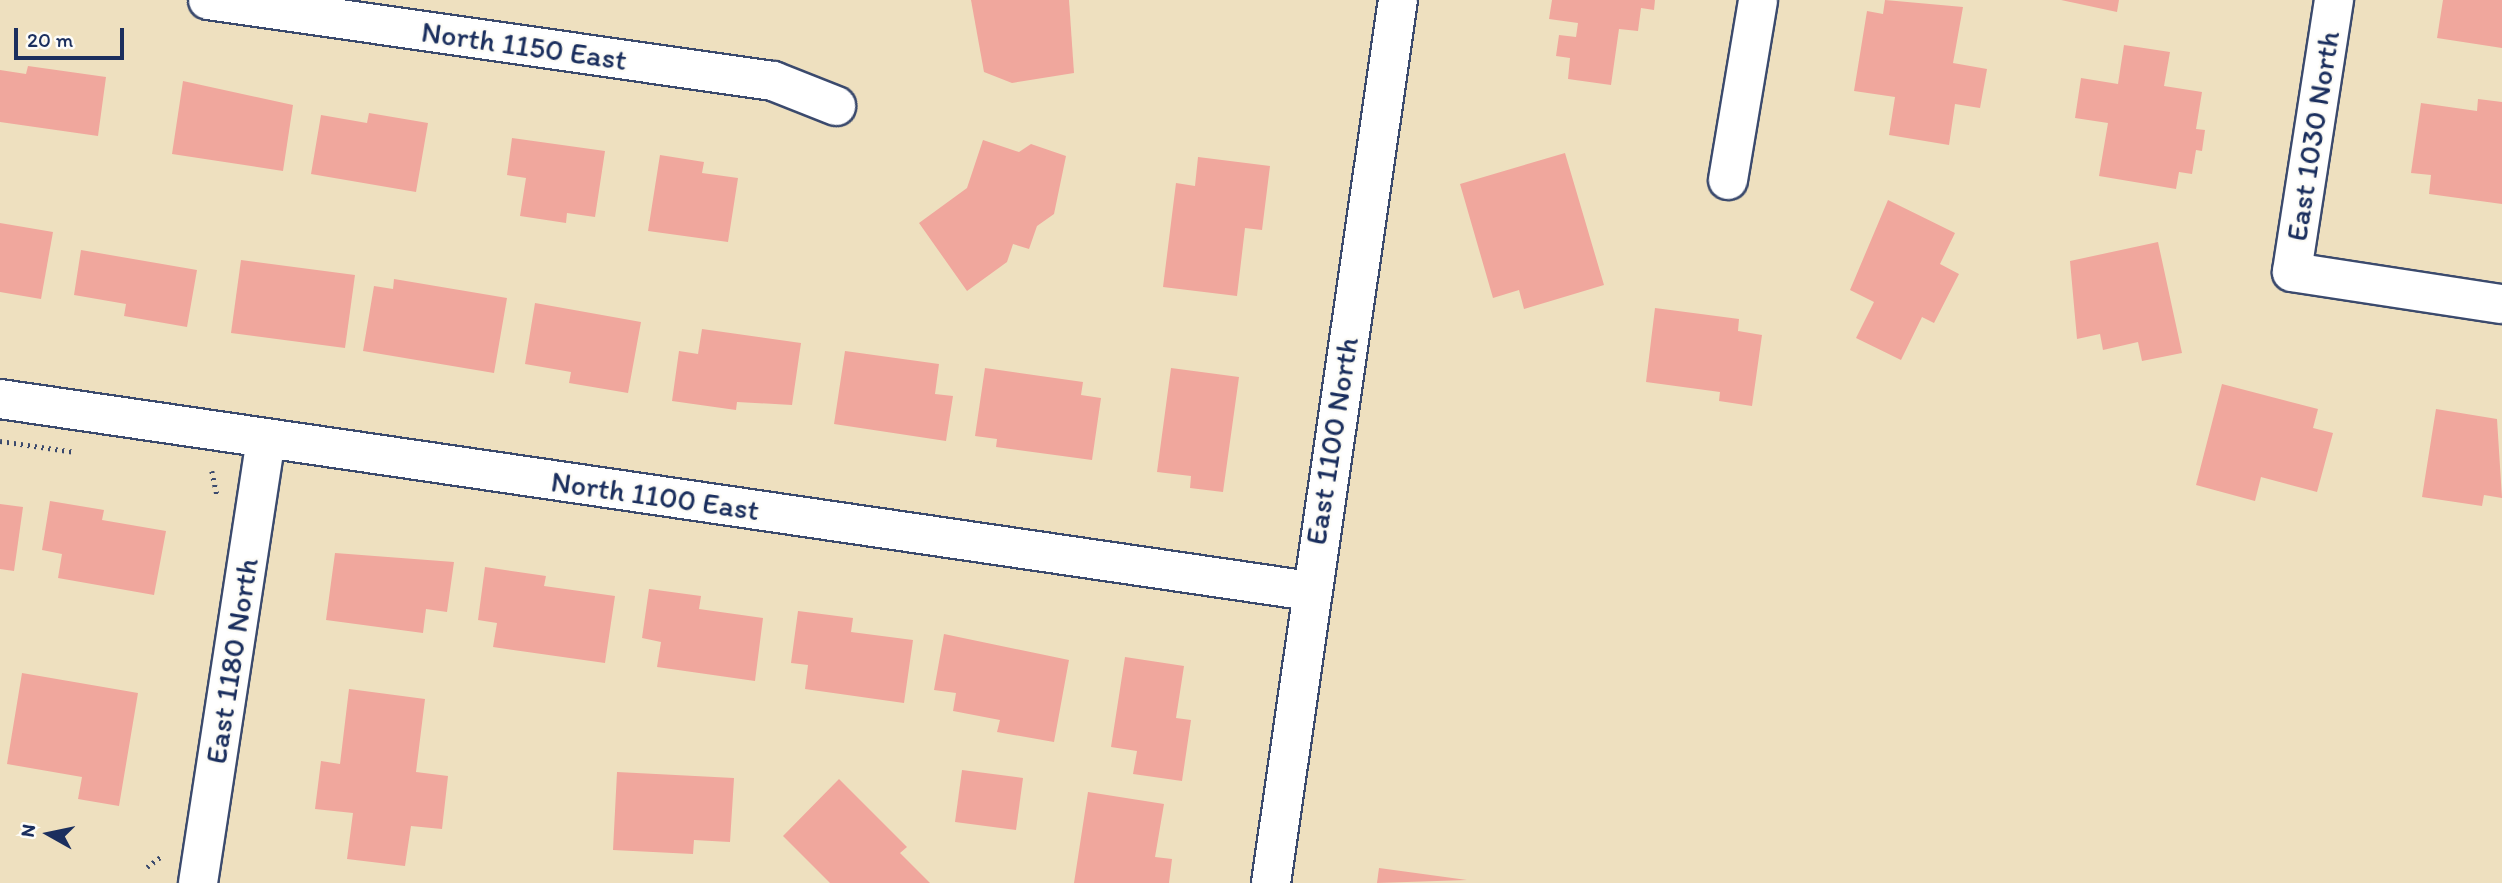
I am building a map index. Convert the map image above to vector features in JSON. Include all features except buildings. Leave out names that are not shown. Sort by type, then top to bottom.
[{"type":"street","name":"North 1150 East","points":[[208,0],[421,15],[773,81],[836,106]]},
{"type":"street","name":"East 1100 North","points":[[1271,883],[1310,591],[1398,0]]},
{"type":"street","points":[[1728,180],[1758,0]]},
{"type":"street","name":"East 1030 North","points":[[2334,0],[2292,272],[2502,304]]},
{"type":"street","name":"North 1100 East","points":[[0,399],[1310,591]]},
{"type":"street","name":"East 1180 North","points":[[198,883],[266,439]]},
{"type":"path","points":[[0,441],[80,452]]},
{"type":"path","points":[[201,469],[214,471],[218,508]]},
{"type":"path","points":[[146,867],[166,853]]}]
